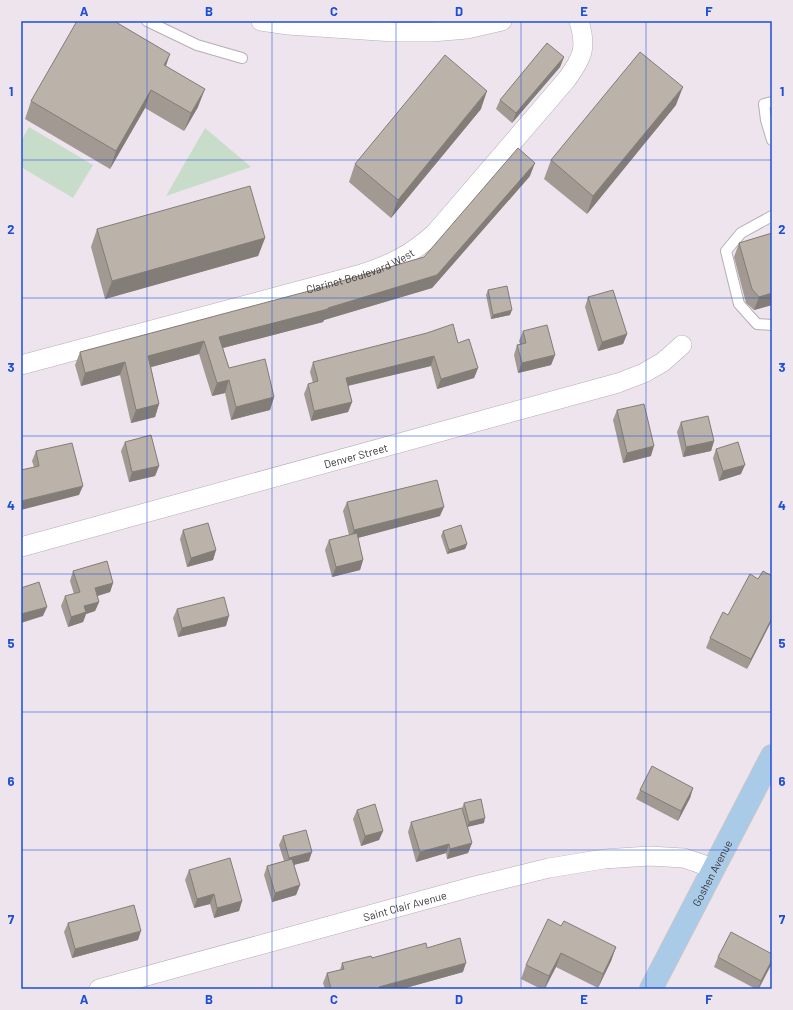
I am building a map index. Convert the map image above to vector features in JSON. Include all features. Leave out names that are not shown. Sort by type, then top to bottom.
[{"type":"main road","name":"Goshen Avenue","points":[[651,989],[713,868],[769,768]]},
{"type":"street","points":[[262,21],[288,25],[401,32],[432,32],[467,29],[502,21]]},
{"type":"street","name":"Clarinet Boulevard West","points":[[21,365],[358,275],[382,268],[401,259],[420,247],[435,233],[567,79],[579,62],[583,49],[582,30],[579,21]]},
{"type":"street","name":"Denver Street","points":[[21,547],[618,383],[644,374],[663,362],[682,345]]},
{"type":"street","name":"Saint Clair Avenue","points":[[99,989],[475,886],[549,868],[604,859],[648,856],[684,858],[713,868]]},
{"type":"lane","points":[[153,22],[197,45],[242,58]]},
{"type":"lane","points":[[772,102],[764,104],[766,120],[772,140]]},
{"type":"lane","points":[[772,216],[741,233],[726,251],[739,304],[757,324],[772,325]]},
{"type":"green space","points":[[29,127],[93,165],[73,198],[21,167],[21,141]]},
{"type":"green space","points":[[205,128],[251,167],[166,196]]},
{"type":"building","points":[[77,21],[114,21],[170,54],[164,65],[205,89],[191,113],[151,90],[116,151],[31,101]]},
{"type":"building","points":[[547,43],[564,57],[516,113],[500,100]]},
{"type":"building","points":[[640,52],[683,87],[593,196],[551,160]]},
{"type":"building","points":[[445,55],[487,91],[398,200],[355,164]]},
{"type":"building","points":[[518,148],[535,163],[437,275],[328,309],[219,337],[229,368],[265,359],[274,397],[236,407],[229,380],[217,383],[204,341],[148,356],[159,404],[136,410],[125,362],[85,373],[80,352],[339,283],[338,282],[424,257]]},
{"type":"building","points":[[250,186],[265,238],[112,281],[97,229]]},
{"type":"building","points":[[772,233],[772,293],[759,297],[752,289],[739,243]]},
{"type":"building","points":[[507,286],[512,310],[493,315],[488,290]]},
{"type":"building","points":[[613,290],[627,334],[602,342],[588,297]]},
{"type":"building","points":[[453,324],[458,343],[469,339],[478,368],[441,379],[434,356],[346,378],[352,402],[314,411],[308,384],[318,381],[313,362],[427,333]]},
{"type":"building","points":[[547,325],[555,355],[522,363],[517,345],[526,343],[523,331]]},
{"type":"building","points":[[644,404],[654,446],[627,453],[617,410]]},
{"type":"building","points":[[708,416],[714,441],[686,447],[681,422]]},
{"type":"building","points":[[151,435],[159,466],[132,472],[125,442]]},
{"type":"building","points":[[738,442],[745,465],[723,471],[716,449]]},
{"type":"building","points":[[72,443],[83,486],[21,501],[21,470],[39,466],[36,451]]},
{"type":"building","points":[[437,480],[444,507],[354,530],[347,502]]},
{"type":"building","points":[[208,523],[216,550],[191,558],[183,530]]},
{"type":"building","points":[[461,525],[467,544],[449,550],[443,531]]},
{"type":"building","points":[[357,533],[363,560],[336,567],[329,540]]},
{"type":"building","points":[[107,561],[113,583],[95,588],[99,602],[84,606],[86,612],[71,617],[65,596],[80,592],[73,571]]},
{"type":"building","points":[[763,571],[772,576],[772,618],[751,659],[710,638],[723,612],[728,615],[750,574],[758,579]]},
{"type":"building","points":[[39,582],[47,607],[21,614],[21,588]]},
{"type":"building","points":[[224,597],[229,616],[182,628],[177,609]]},
{"type":"building","points":[[652,766],[693,788],[681,811],[640,790]]},
{"type":"building","points":[[481,799],[485,818],[469,822],[464,803]]},
{"type":"building","points":[[375,804],[383,831],[365,836],[357,810]]},
{"type":"building","points":[[462,808],[472,843],[450,849],[449,844],[420,852],[411,822]]},
{"type":"building","points":[[306,830],[312,852],[289,858],[283,836]]},
{"type":"building","points":[[230,858],[242,901],[217,908],[214,894],[197,899],[189,870]]},
{"type":"building","points":[[292,859],[300,885],[275,893],[267,866]]},
{"type":"building","points":[[134,905],[141,931],[75,949],[68,923]]},
{"type":"building","points":[[548,919],[561,926],[564,921],[616,947],[603,974],[561,953],[549,976],[526,965]]},
{"type":"building","points":[[731,932],[772,954],[772,960],[761,981],[718,957]]},
{"type":"building","points":[[460,938],[466,963],[379,987],[380,989],[331,989],[327,973],[344,969],[342,963],[371,956],[372,958],[426,943],[427,948]]}]
